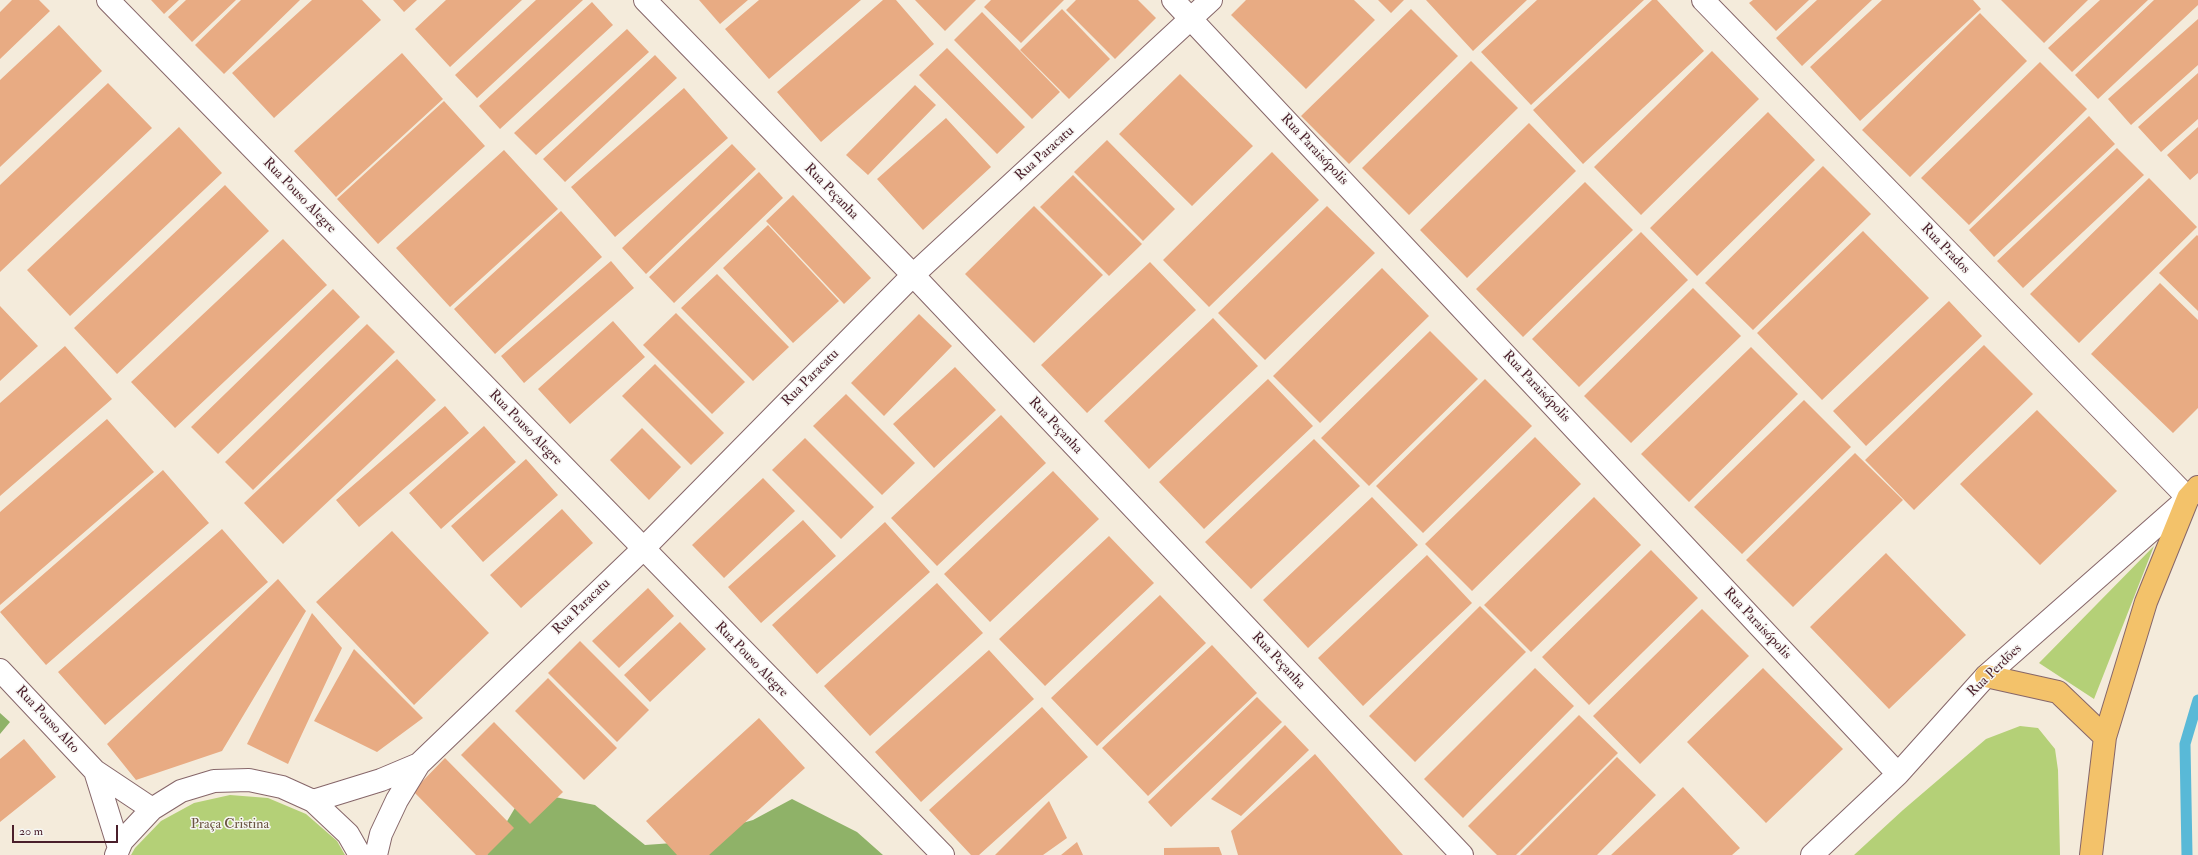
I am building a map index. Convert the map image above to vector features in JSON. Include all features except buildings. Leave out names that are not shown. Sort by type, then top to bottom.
[{"type":"main road","points":[[2091,855],[2105,737],[2146,602],[2195,495]]},
{"type":"main road","points":[[1986,676],[2058,692],[2105,737]]},
{"type":"street","name":"Rua Pouso Alegre","points":[[108,0],[943,855]]},
{"type":"street","name":"Rua Peçanha","points":[[646,0],[912,276],[1462,855]]},
{"type":"street","name":"Rua Paraisópolis","points":[[1173,0],[1898,774]]},
{"type":"street","name":"Rua Paracatu","points":[[376,855],[381,834],[397,800],[419,764],[643,549],[912,276],[1211,0]]},
{"type":"street","name":"Rua Prados","points":[[1703,0],[2195,495]]},
{"type":"street","name":"Rua Perdões","points":[[1812,855],[1898,774],[1986,676],[2195,495]]},
{"type":"street","name":"Rua Pouso Alto","points":[[0,670],[95,771],[152,809]]},
{"type":"street","name":"Rua Paracatu","points":[[313,801],[381,780],[419,764]]},
{"type":"street","name":"Rua Pouso Alto","points":[[95,771],[118,852]]},
{"type":"street","points":[[118,852],[122,841],[152,809],[181,791],[214,781],[249,780],[282,787],[313,801],[348,834],[360,855]]},
{"type":"green space","points":[[2154,546],[2094,699],[2039,663]]},
{"type":"green space","points":[[0,713],[10,722],[0,734]]},
{"type":"green space","points":[[2020,726],[2038,728],[2055,749],[2058,770],[2060,855],[1854,855],[1903,810],[1986,739]]},
{"type":"green space","points":[[525,791],[595,805],[645,845],[673,843],[753,820],[792,799],[857,832],[883,855],[487,855]]},
{"type":"green space","name":"Praça Cristina","points":[[230,795],[268,798],[306,814],[337,841],[345,855],[131,855],[135,848],[161,821],[194,803]]},
{"type":"waterway","points":[[2187,855],[2185,744],[2198,700]]}]
